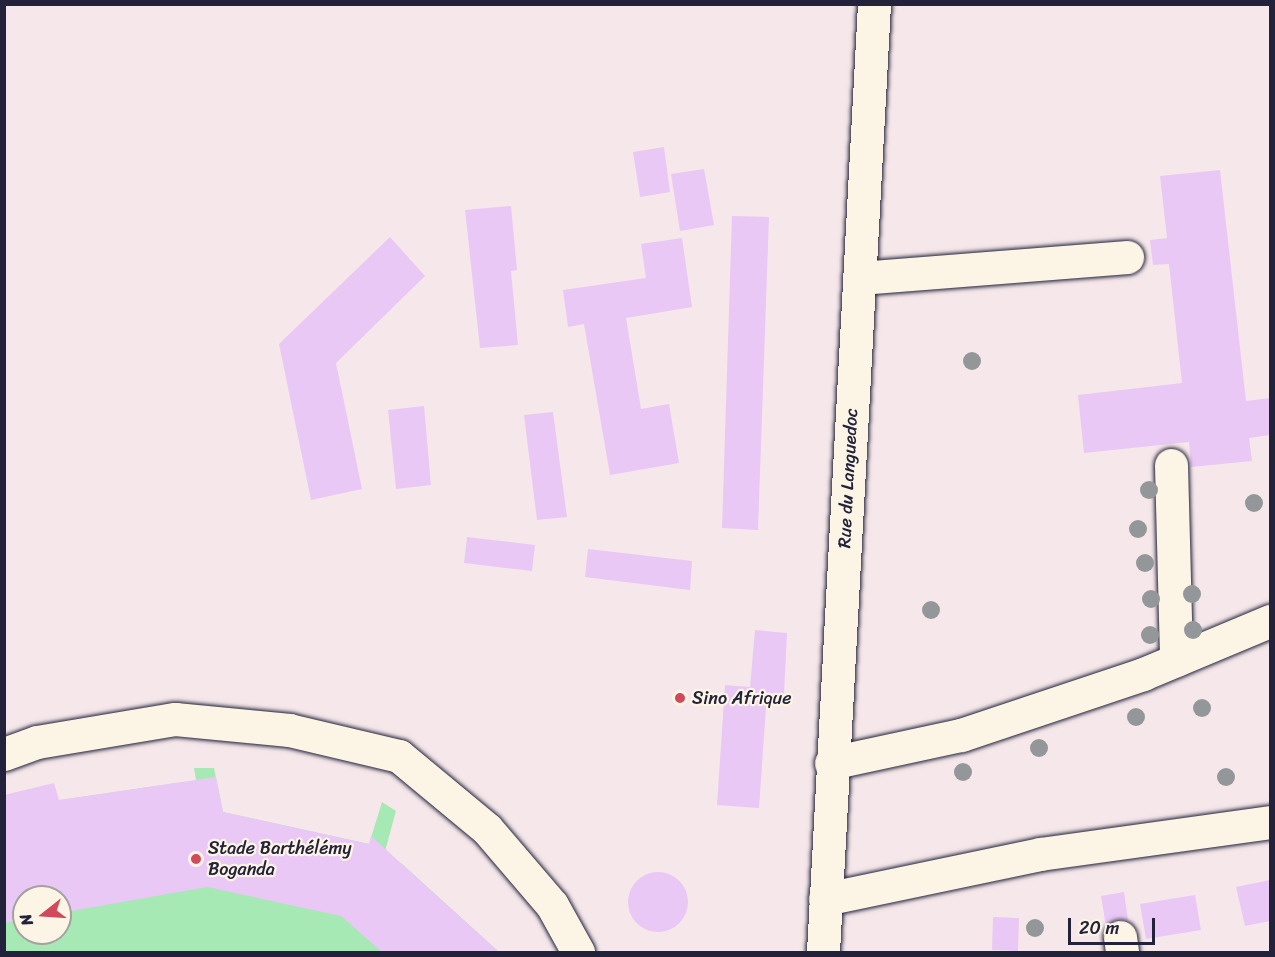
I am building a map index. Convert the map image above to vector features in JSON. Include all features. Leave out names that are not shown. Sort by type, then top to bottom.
[{"type":"main road","name":"Rue du Languedoc","points":[[823,952],[831,762],[874,4]]},
{"type":"main road","points":[[860,278],[1127,257]]},
{"type":"main road","points":[[1171,465],[1176,660]]},
{"type":"main road","points":[[831,762],[961,735],[1176,660],[1270,621]]},
{"type":"main road","points":[[4,754],[37,742],[175,719],[289,730],[399,756],[487,829],[552,905],[578,952]]},
{"type":"main road","points":[[825,899],[1040,854],[1270,822]]},
{"type":"green space","name":"Stade Barthélémy Boganda","points":[[194,768],[214,768],[223,812],[369,844],[382,802],[396,811],[384,855],[394,865],[401,863],[499,952],[5,952],[5,813],[40,803],[177,783],[197,786]]},
{"type":"building","points":[[664,147],[670,192],[640,197],[633,152]]},
{"type":"building","points":[[704,169],[714,225],[680,231],[671,174]]},
{"type":"building","points":[[1220,170],[1246,401],[1270,398],[1270,435],[1249,438],[1252,461],[1191,467],[1189,442],[1084,453],[1078,395],[1182,383],[1169,264],[1153,265],[1150,240],[1167,238],[1160,176]]},
{"type":"building","points":[[511,206],[517,270],[511,271],[518,345],[480,348],[465,210]]},
{"type":"building","points":[[732,216],[769,217],[758,530],[722,528]]},
{"type":"building","points":[[390,237],[425,276],[336,363],[362,489],[311,500],[279,344]]},
{"type":"building","points":[[682,238],[692,307],[626,318],[641,409],[669,404],[679,463],[610,475],[584,324],[568,327],[563,290],[646,278],[641,244]]},
{"type":"building","points":[[424,406],[431,485],[396,489],[388,410]]},
{"type":"building","points":[[553,412],[567,517],[537,520],[524,415]]},
{"type":"building","points":[[467,537],[535,545],[532,571],[464,563]]},
{"type":"building","points":[[588,549],[692,561],[690,590],[585,577]]},
{"type":"building","points":[[755,630],[787,633],[784,694],[767,693],[759,808],[717,805],[725,685],[750,687]]},
{"type":"building","name":"Stade Barthélémy Boganda","points":[[216,777],[223,812],[369,844],[371,836],[499,952],[382,952],[341,916],[207,887],[72,911],[72,885],[12,885],[12,921],[4,923],[4,795],[54,783],[59,800]]},
{"type":"building","points":[[658,872],[679,881],[688,902],[679,923],[658,932],[637,923],[628,902],[637,881]]},
{"type":"building","points":[[1270,880],[1270,921],[1245,926],[1236,887]]},
{"type":"building","points":[[1124,892],[1128,920],[1117,919],[1106,926],[1101,896]]},
{"type":"building","points":[[1195,895],[1201,930],[1146,939],[1140,904]]},
{"type":"building","points":[[993,917],[1019,918],[1018,951],[992,950]]},
{"type":"place","name":"Sino Afrique","points":[[680,698]]},
{"type":"place","name":"Stade Barthélémy Boganda","points":[[196,859]]}]
